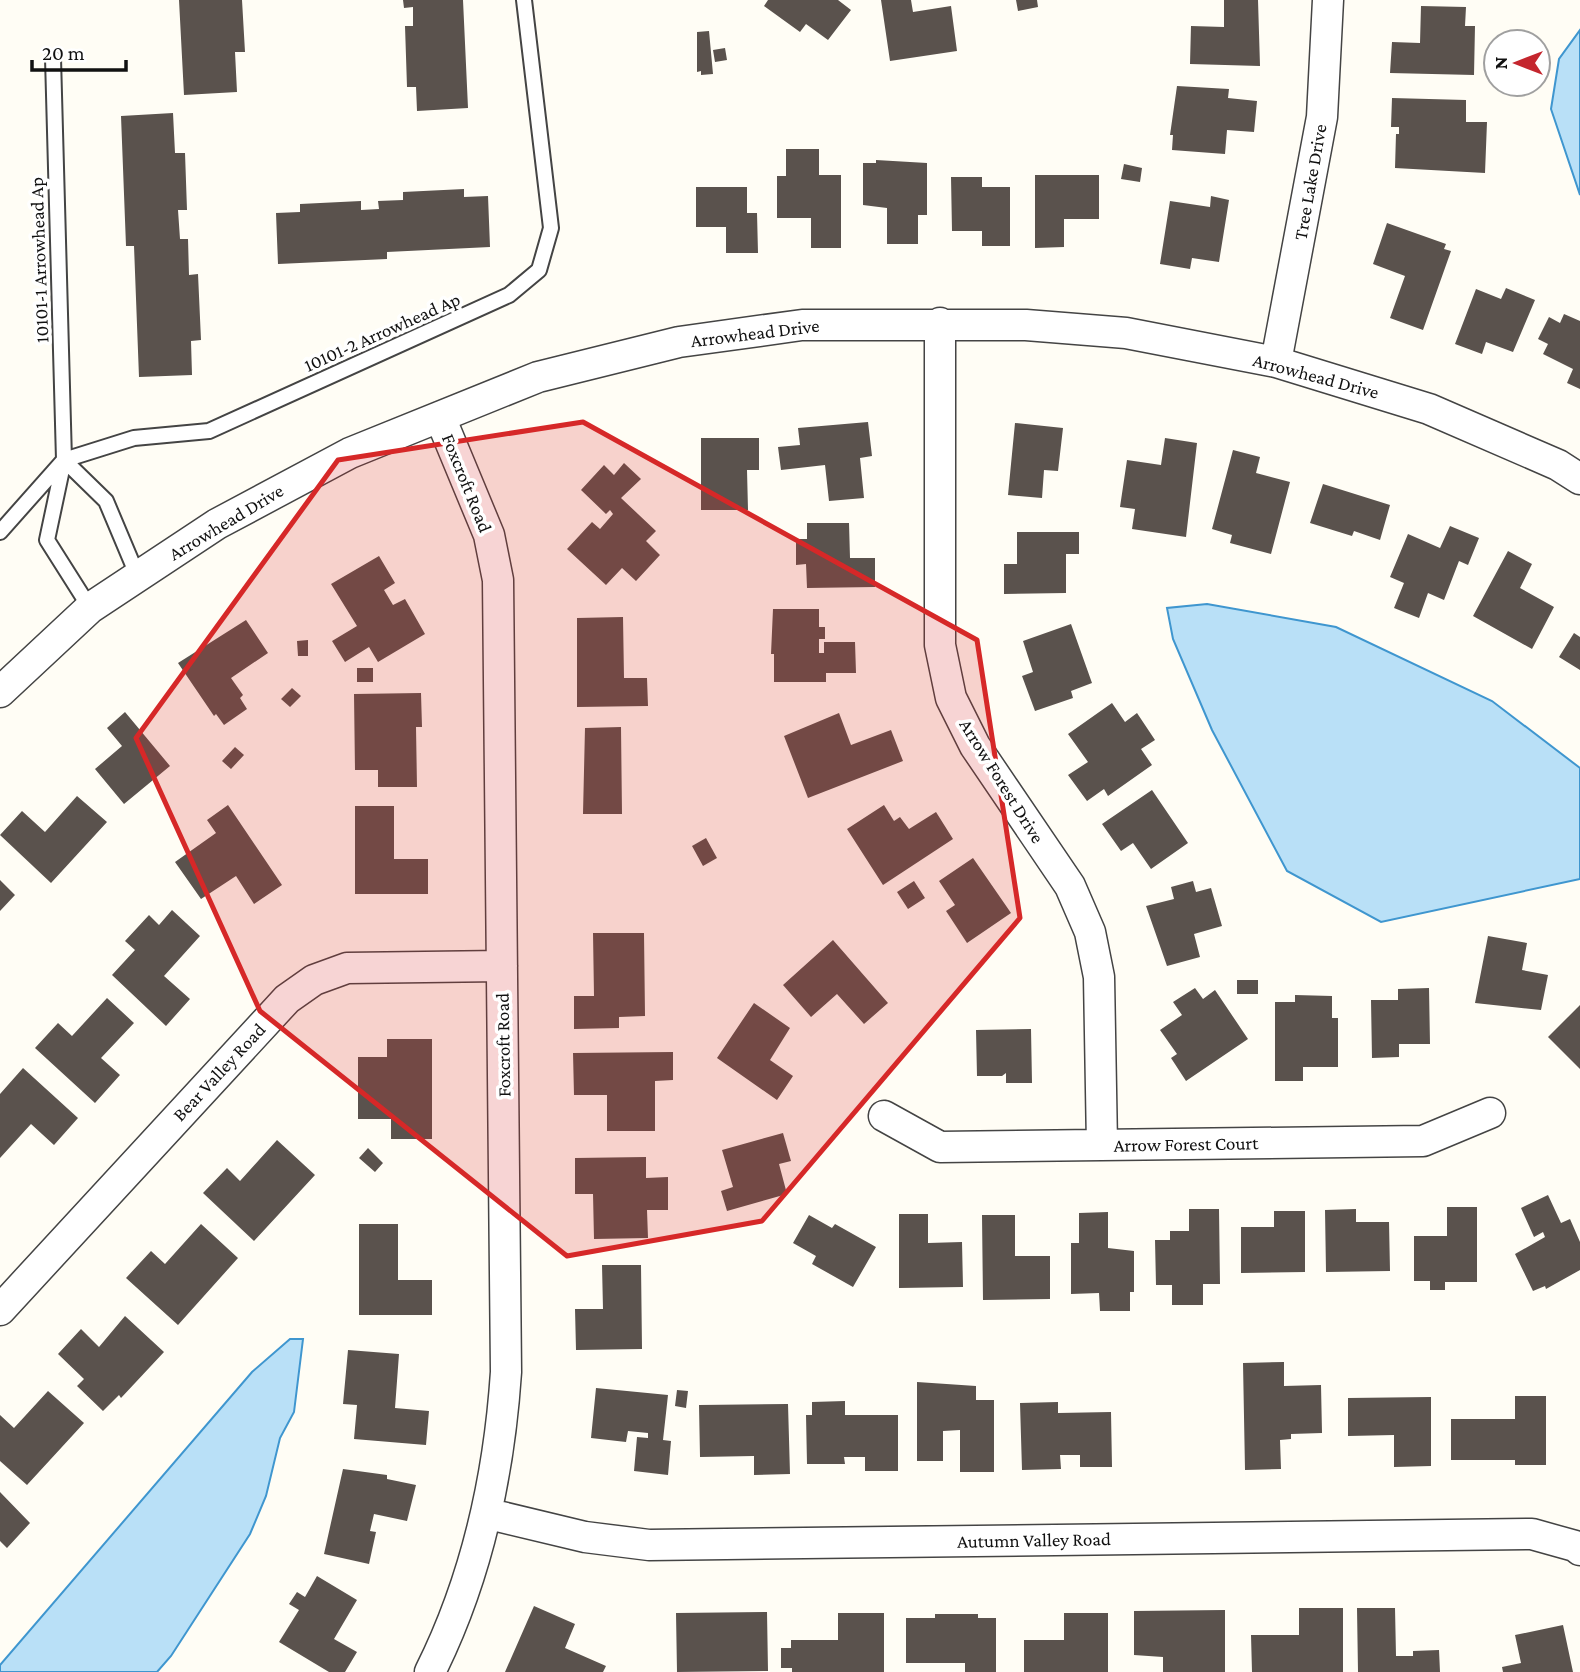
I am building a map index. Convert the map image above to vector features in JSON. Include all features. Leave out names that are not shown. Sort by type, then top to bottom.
[{"type":"street","name":"Tree Lake Drive","points":[[1276,362],[1322,117],[1328,0]]},
{"type":"street","name":"Arrow Forest Drive","points":[[940,323],[940,645],[951,698],[975,746],[1070,886],[1090,932],[1099,977],[1102,1145]]},
{"type":"street","name":"Arrowhead Drive","points":[[0,692],[90,608],[217,524],[350,453],[538,377],[678,342],[802,325],[1026,325],[1126,333],[1276,362],[1429,408],[1558,465],[1580,479]]},
{"type":"street","name":"Foxcroft Road","points":[[430,1672],[450,1632],[489,1514],[503,1420],[506,1372],[498,580],[489,535],[440,417]]},
{"type":"street","name":"Bear Valley Road","points":[[0,1310],[287,999],[305,986],[347,968],[502,965]]},
{"type":"street","name":"Arrow Forest Court","points":[[884,1116],[940,1147],[1423,1141],[1490,1113]]},
{"type":"street","name":"Autumn Valley Road","points":[[489,1514],[585,1537],[649,1545],[1532,1534],[1575,1546],[1580,1550]]},
{"type":"lane","name":"10101-2 Arrowhead Ap","points":[[64,460],[134,438],[209,431],[509,295],[538,270],[551,228],[524,0]]},
{"type":"lane","name":"10101-1 Arrowhead Ap","points":[[54,58],[64,460],[47,540],[90,608]]},
{"type":"lane","points":[[0,532],[64,460],[106,501],[138,577]]},
{"type":"highlighted area","points":[[583,422],[977,640],[1020,918],[762,1221],[567,1256],[260,1011],[136,738],[338,460]]},
{"type":"water","points":[[1580,30],[1580,195],[1551,109],[1559,59]]},
{"type":"water","points":[[1207,604],[1336,627],[1492,701],[1580,768],[1580,879],[1381,922],[1287,871],[1212,730],[1173,639],[1167,608]]},
{"type":"water","points":[[290,1339],[303,1339],[294,1412],[280,1438],[266,1496],[250,1534],[171,1656],[157,1672],[0,1672],[0,1665],[252,1372]]},
{"type":"building","points":[[179,0],[242,0],[245,52],[235,52],[237,92],[184,95]]},
{"type":"building","points":[[403,0],[463,0],[468,108],[417,111],[416,87],[407,87],[405,26],[413,26],[413,7],[404,8]]},
{"type":"building","points":[[768,0],[838,0],[851,10],[828,40],[806,24],[800,32],[764,6]]},
{"type":"building","points":[[881,0],[911,0],[913,12],[951,6],[957,51],[890,61]]},
{"type":"building","points":[[1016,0],[1037,0],[1038,7],[1018,11]]},
{"type":"building","points":[[1224,0],[1258,0],[1260,66],[1190,64],[1191,26],[1224,27]]},
{"type":"building","points":[[1421,6],[1466,7],[1465,26],[1475,26],[1474,75],[1390,73],[1392,42],[1420,43]]},
{"type":"building","points":[[709,31],[713,74],[701,75],[701,71],[697,72],[697,32]]},
{"type":"building","points":[[725,48],[727,60],[715,62],[713,50]]},
{"type":"building","points":[[1177,86],[1229,89],[1228,98],[1257,101],[1254,132],[1227,130],[1225,154],[1172,150],[1173,135],[1170,135]]},
{"type":"building","points":[[1392,98],[1466,100],[1466,122],[1487,122],[1485,173],[1395,168],[1396,134],[1399,134],[1399,127],[1391,127]]},
{"type":"building","points":[[173,113],[175,153],[185,153],[187,210],[178,210],[180,239],[188,239],[189,275],[198,274],[201,340],[191,341],[192,375],[139,377],[134,246],[126,246],[121,116]]},
{"type":"building","points":[[786,149],[819,149],[819,175],[841,175],[841,248],[811,248],[811,218],[777,218],[777,176],[786,176]]},
{"type":"building","points":[[876,160],[927,163],[927,215],[918,215],[918,244],[887,244],[887,208],[863,205],[863,163],[876,163]]},
{"type":"building","points":[[1124,164],[1142,168],[1140,182],[1121,179]]},
{"type":"building","points":[[1035,175],[1099,175],[1099,219],[1064,219],[1064,247],[1035,248]]},
{"type":"building","points":[[951,177],[982,177],[982,187],[1010,187],[1010,246],[982,246],[982,231],[952,231]]},
{"type":"building","points":[[696,187],[747,187],[747,213],[757,213],[758,253],[726,253],[726,227],[696,227]]},
{"type":"building","points":[[464,189],[464,197],[488,196],[490,247],[387,252],[387,259],[278,264],[276,213],[300,212],[300,204],[361,201],[361,210],[379,209],[378,201],[403,200],[403,192]]},
{"type":"building","points":[[1211,196],[1229,200],[1219,262],[1192,258],[1190,269],[1160,264],[1170,201],[1210,207]]},
{"type":"building","points":[[1387,223],[1446,244],[1444,249],[1451,251],[1423,330],[1390,318],[1405,276],[1373,264]]},
{"type":"building","points":[[1506,288],[1535,300],[1513,352],[1486,342],[1482,354],[1455,344],[1476,289],[1501,299]]},
{"type":"building","points":[[1564,314],[1580,321],[1580,389],[1567,383],[1573,369],[1543,354],[1548,344],[1538,339],[1549,317],[1560,323]]},
{"type":"building","points":[[868,422],[872,456],[860,458],[864,498],[829,501],[825,465],[781,470],[778,447],[800,445],[798,428]]},
{"type":"building","points":[[1015,423],[1063,428],[1058,471],[1044,470],[1042,498],[1008,495]]},
{"type":"building","points":[[701,438],[759,438],[759,470],[747,470],[748,510],[701,510]]},
{"type":"building","points":[[1165,438],[1197,443],[1186,537],[1132,529],[1135,509],[1120,507],[1127,460],[1161,465]]},
{"type":"building","points":[[1233,450],[1260,457],[1256,473],[1290,482],[1271,554],[1230,543],[1232,535],[1212,529]]},
{"type":"building","points":[[624,463],[641,479],[621,498],[656,531],[646,541],[660,555],[636,581],[622,568],[606,585],[567,549],[592,522],[600,529],[613,514],[610,510],[606,514],[581,490],[604,465],[614,475]]},
{"type":"building","points":[[1323,484],[1390,505],[1380,540],[1354,531],[1352,536],[1310,523]]},
{"type":"building","points":[[807,523],[849,523],[850,558],[875,558],[875,587],[807,588],[806,564],[796,565],[796,539],[807,539]]},
{"type":"building","points":[[1450,526],[1479,538],[1468,565],[1459,561],[1444,600],[1428,593],[1419,618],[1394,608],[1404,583],[1390,577],[1408,534],[1440,548]]},
{"type":"building","points":[[1017,532],[1079,532],[1079,554],[1066,554],[1066,593],[1004,594],[1004,564],[1017,564]]},
{"type":"building","points":[[1508,551],[1532,564],[1520,588],[1554,607],[1532,649],[1473,616]]},
{"type":"building","points":[[379,556],[395,583],[384,590],[393,605],[405,599],[425,634],[378,662],[369,647],[345,662],[332,641],[357,626],[331,584]]},
{"type":"building","points":[[773,609],[819,609],[819,627],[825,627],[825,639],[819,639],[819,653],[824,653],[824,642],[855,642],[856,673],[826,673],[826,682],[774,682],[774,654],[771,654]]},
{"type":"building","points":[[623,617],[624,678],[647,678],[648,706],[577,707],[577,618]]},
{"type":"building","points":[[246,620],[268,653],[231,678],[243,695],[240,698],[247,709],[224,725],[216,714],[214,716],[178,663]]},
{"type":"building","points":[[1071,624],[1092,683],[1071,691],[1073,698],[1035,711],[1022,676],[1033,672],[1023,641]]},
{"type":"building","points":[[1574,633],[1580,637],[1580,670],[1559,657]]},
{"type":"building","points":[[308,640],[308,656],[298,656],[297,641]]},
{"type":"building","points":[[357,668],[373,668],[373,682],[357,682]]},
{"type":"building","points":[[292,688],[301,696],[290,707],[281,699]]},
{"type":"building","points":[[421,693],[422,727],[416,727],[417,787],[378,787],[378,770],[355,770],[354,694]]},
{"type":"building","points":[[1112,703],[1125,722],[1137,713],[1155,740],[1141,749],[1152,765],[1108,796],[1104,789],[1087,801],[1068,775],[1088,762],[1068,734]]},
{"type":"building","points":[[125,712],[170,766],[124,804],[95,769],[122,746],[107,728]]},
{"type":"building","points":[[839,713],[851,745],[891,730],[903,761],[808,798],[784,736]]},
{"type":"building","points":[[621,727],[622,814],[583,814],[585,728]]},
{"type":"building","points":[[235,747],[244,755],[231,769],[222,761]]},
{"type":"building","points":[[1152,790],[1188,843],[1151,869],[1133,843],[1121,851],[1102,824]]},
{"type":"building","points":[[77,796],[107,822],[51,883],[0,835],[22,811],[45,832]]},
{"type":"building","points":[[228,805],[282,885],[254,904],[236,876],[201,899],[175,862],[216,833],[207,820]]},
{"type":"building","points":[[884,805],[894,821],[900,817],[909,829],[936,812],[953,839],[883,885],[847,829]]},
{"type":"building","points":[[355,806],[394,806],[394,859],[428,859],[428,894],[355,894]]},
{"type":"building","points":[[706,838],[717,858],[703,866],[692,846]]},
{"type":"building","points":[[973,858],[1011,913],[967,943],[946,911],[955,905],[939,881]]},
{"type":"building","points":[[0,880],[15,895],[0,911]]},
{"type":"building","points":[[914,881],[925,898],[908,909],[897,892]]},
{"type":"building","points":[[1193,881],[1196,892],[1211,888],[1222,926],[1194,934],[1200,957],[1167,966],[1146,906],[1174,899],[1171,887]]},
{"type":"building","points":[[172,910],[200,936],[164,976],[190,999],[166,1026],[112,975],[135,950],[125,941],[149,915],[159,925]]},
{"type":"building","points":[[593,933],[644,933],[645,1016],[619,1017],[619,1028],[574,1029],[574,996],[594,996]]},
{"type":"building","points":[[1488,936],[1527,943],[1522,970],[1548,975],[1541,1010],[1475,1003]]},
{"type":"building","points":[[833,940],[888,1003],[864,1024],[837,994],[811,1017],[783,985]]},
{"type":"building","points":[[1237,980],[1258,980],[1258,994],[1237,994]]},
{"type":"building","points":[[1195,988],[1203,999],[1215,990],[1248,1039],[1186,1081],[1171,1058],[1177,1054],[1160,1030],[1182,1015],[1173,1002]]},
{"type":"building","points":[[1429,988],[1430,1044],[1399,1044],[1399,1057],[1372,1058],[1371,1000],[1398,1000],[1398,989]]},
{"type":"building","points":[[1295,995],[1332,996],[1332,1018],[1338,1018],[1338,1067],[1303,1067],[1303,1081],[1275,1081],[1275,1002],[1295,1002]]},
{"type":"building","points":[[107,998],[134,1023],[101,1058],[120,1075],[95,1103],[35,1048],[58,1023],[72,1036]]},
{"type":"building","points":[[754,1003],[790,1028],[770,1060],[793,1076],[777,1100],[717,1058]]},
{"type":"building","points":[[1580,1005],[1580,1069],[1548,1037]]},
{"type":"building","points":[[1031,1029],[1032,1083],[1006,1083],[1006,1073],[1002,1076],[977,1076],[976,1030]]},
{"type":"building","points":[[387,1039],[432,1039],[432,1139],[391,1139],[391,1119],[358,1119],[358,1057],[387,1057]]},
{"type":"building","points":[[673,1052],[673,1080],[655,1081],[655,1131],[607,1131],[607,1095],[574,1095],[573,1053]]},
{"type":"building","points":[[23,1068],[78,1118],[54,1145],[31,1124],[0,1158],[0,1094]]},
{"type":"building","points":[[783,1133],[791,1161],[779,1164],[787,1194],[727,1211],[721,1191],[733,1187],[722,1150]]},
{"type":"building","points":[[277,1140],[315,1175],[254,1241],[203,1193],[227,1168],[240,1181]]},
{"type":"building","points":[[368,1148],[383,1163],[375,1172],[359,1158]]},
{"type":"building","points":[[646,1157],[646,1178],[668,1177],[668,1210],[647,1210],[648,1238],[594,1239],[593,1194],[575,1194],[575,1158]]},
{"type":"building","points":[[1548,1195],[1561,1223],[1570,1219],[1580,1242],[1580,1270],[1546,1289],[1545,1286],[1533,1291],[1515,1254],[1545,1237],[1543,1232],[1534,1237],[1521,1208]]},
{"type":"building","points":[[1447,1207],[1477,1207],[1477,1282],[1445,1282],[1445,1290],[1430,1290],[1430,1281],[1414,1281],[1414,1236],[1447,1236]]},
{"type":"building","points":[[1189,1209],[1219,1209],[1220,1284],[1203,1284],[1203,1305],[1172,1305],[1172,1285],[1156,1285],[1155,1240],[1170,1240],[1170,1231],[1189,1231]]},
{"type":"building","points":[[1356,1209],[1356,1222],[1389,1222],[1390,1271],[1326,1272],[1325,1210]]},
{"type":"building","points":[[1274,1211],[1305,1211],[1305,1272],[1241,1273],[1241,1227],[1274,1227]]},
{"type":"building","points":[[1108,1212],[1108,1248],[1134,1251],[1134,1292],[1130,1292],[1130,1311],[1100,1311],[1099,1293],[1071,1294],[1071,1243],[1079,1243],[1079,1213]]},
{"type":"building","points":[[899,1214],[928,1214],[928,1243],[962,1242],[963,1287],[899,1288]]},
{"type":"building","points":[[809,1215],[832,1228],[835,1224],[876,1247],[853,1287],[812,1264],[816,1256],[793,1243]]},
{"type":"building","points":[[982,1215],[1015,1215],[1015,1256],[1050,1256],[1050,1299],[983,1300]]},
{"type":"building","points":[[201,1224],[238,1258],[178,1325],[126,1278],[151,1251],[165,1264]]},
{"type":"building","points":[[359,1224],[398,1224],[398,1280],[432,1280],[432,1315],[359,1315]]},
{"type":"building","points":[[602,1265],[641,1265],[642,1349],[576,1350],[575,1309],[603,1309]]},
{"type":"building","points":[[125,1316],[164,1352],[121,1398],[119,1395],[103,1411],[77,1386],[84,1379],[58,1354],[81,1329],[99,1347]]},
{"type":"building","points":[[348,1350],[399,1354],[395,1408],[429,1411],[426,1445],[354,1439],[357,1405],[343,1404]]},
{"type":"building","points":[[1284,1362],[1284,1386],[1321,1385],[1322,1433],[1291,1434],[1291,1439],[1280,1440],[1281,1469],[1245,1470],[1243,1363]]},
{"type":"building","points":[[917,1382],[976,1386],[976,1400],[994,1400],[994,1472],[960,1472],[960,1430],[943,1431],[943,1461],[917,1461]]},
{"type":"building","points":[[596,1388],[668,1395],[663,1440],[671,1441],[668,1475],[634,1471],[637,1437],[648,1438],[648,1433],[628,1431],[626,1442],[591,1438]]},
{"type":"building","points":[[677,1390],[688,1391],[686,1408],[675,1406]]},
{"type":"building","points":[[48,1391],[84,1423],[27,1485],[0,1461],[0,1415],[14,1428]]},
{"type":"building","points":[[1515,1396],[1546,1396],[1546,1465],[1515,1465],[1515,1460],[1451,1460],[1451,1419],[1515,1419]]},
{"type":"building","points":[[1431,1397],[1431,1466],[1394,1467],[1394,1435],[1348,1436],[1348,1398]]},
{"type":"building","points":[[845,1401],[845,1415],[898,1415],[898,1471],[865,1471],[865,1457],[844,1457],[845,1464],[807,1464],[806,1415],[812,1415],[812,1402]]},
{"type":"building","points":[[1058,1402],[1058,1413],[1111,1412],[1112,1467],[1080,1467],[1080,1455],[1060,1455],[1061,1469],[1022,1470],[1020,1403]]},
{"type":"building","points":[[788,1404],[790,1474],[754,1475],[754,1456],[700,1457],[699,1405]]},
{"type":"building","points":[[343,1469],[387,1475],[387,1479],[416,1485],[407,1521],[374,1514],[370,1531],[376,1532],[369,1564],[324,1554]]},
{"type":"building","points":[[0,1492],[30,1523],[7,1548],[0,1541]]},
{"type":"building","points":[[317,1576],[357,1600],[334,1639],[357,1652],[345,1672],[329,1672],[279,1642],[299,1610],[289,1604],[297,1592],[305,1597]]},
{"type":"building","points":[[534,1606],[575,1624],[565,1648],[606,1666],[603,1672],[505,1672]]},
{"type":"building","points":[[1299,1608],[1343,1608],[1343,1672],[1252,1672],[1251,1635],[1299,1635]]},
{"type":"building","points":[[1357,1608],[1395,1608],[1396,1656],[1413,1656],[1413,1651],[1439,1650],[1440,1672],[1358,1672]]},
{"type":"building","points":[[1225,1610],[1225,1672],[1163,1672],[1163,1657],[1134,1655],[1134,1611]]},
{"type":"building","points":[[767,1612],[768,1671],[677,1672],[676,1613]]},
{"type":"building","points":[[838,1613],[884,1613],[884,1672],[792,1672],[792,1668],[781,1668],[781,1648],[791,1648],[791,1640],[838,1640]]},
{"type":"building","points":[[1064,1613],[1108,1613],[1108,1672],[1024,1672],[1024,1640],[1064,1640]]},
{"type":"building","points":[[935,1614],[978,1614],[978,1618],[996,1618],[996,1672],[965,1672],[965,1663],[906,1663],[906,1618],[935,1618]]},
{"type":"building","points":[[1563,1625],[1573,1672],[1503,1672],[1502,1667],[1521,1663],[1515,1635]]}]
